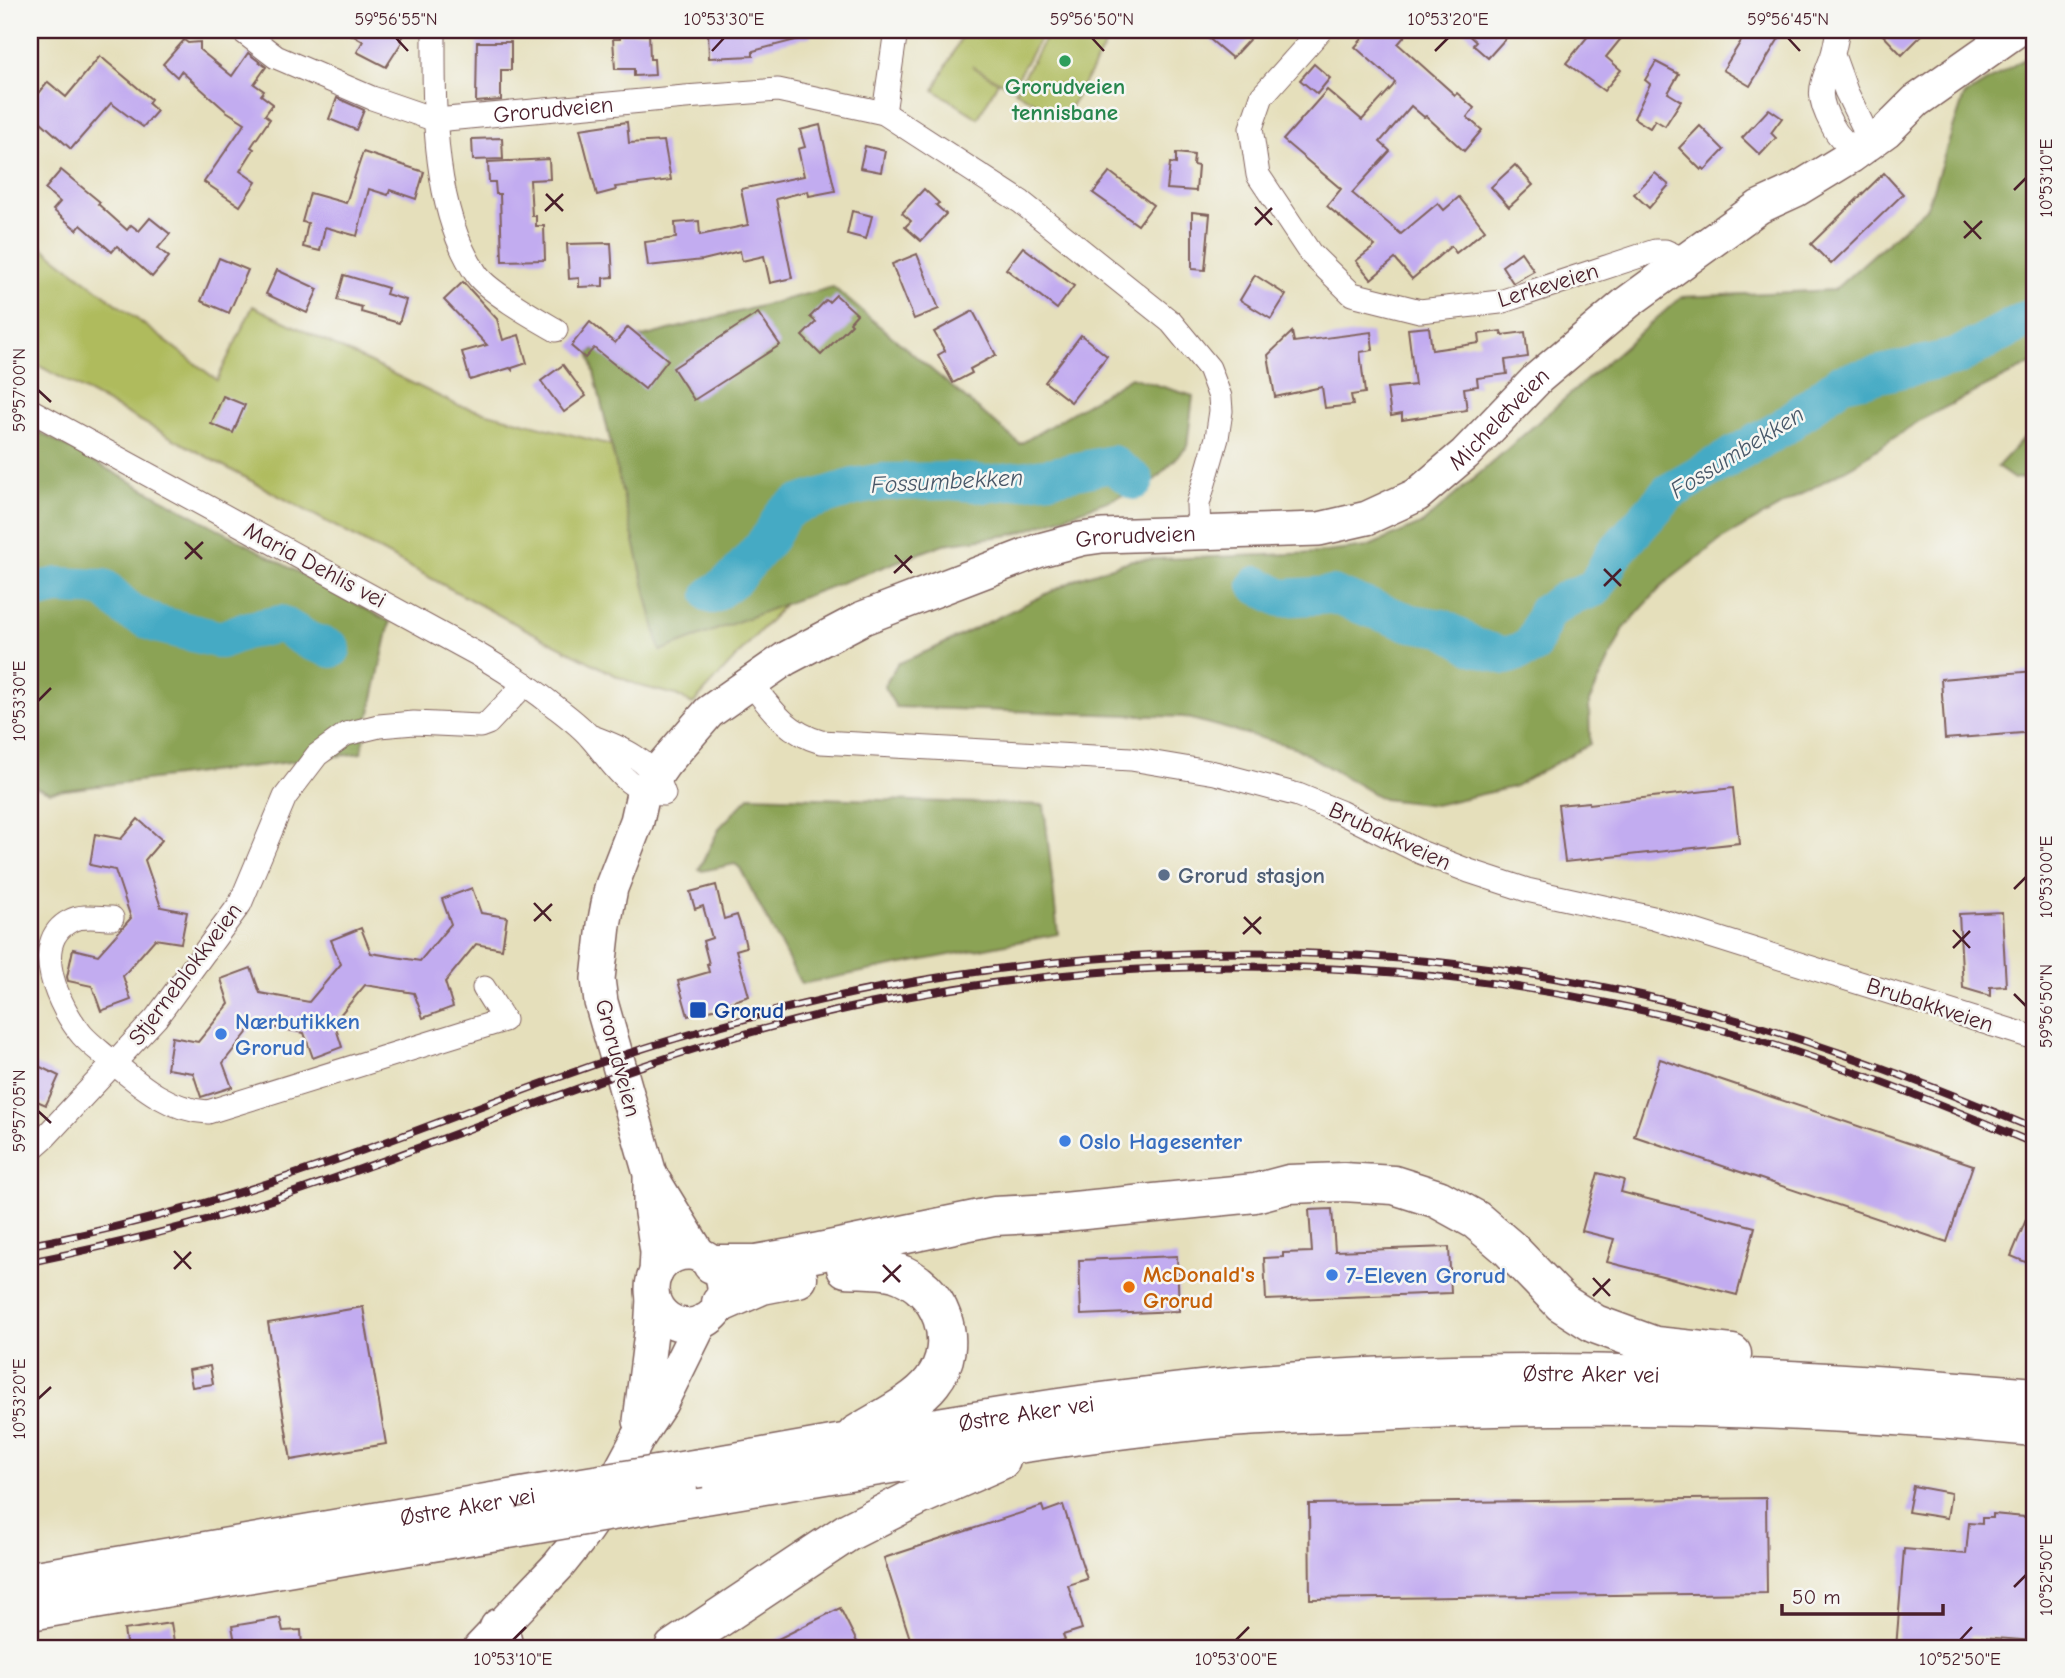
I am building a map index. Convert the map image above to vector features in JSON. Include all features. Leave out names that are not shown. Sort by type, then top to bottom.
[{"type":"highway","points":[[706,1260],[738,1265],[767,1262],[994,1216],[1054,1213],[1255,1193],[1289,1184],[1343,1182],[1394,1185],[1458,1208],[1493,1233],[1562,1303],[1595,1324],[1636,1340],[1674,1349],[1818,1361],[1923,1387]]},
{"type":"highway","points":[[711,1313],[762,1285],[999,1234],[1054,1213]]},
{"type":"highway","points":[[842,1444],[908,1401],[933,1381],[945,1355],[947,1339],[940,1309],[931,1295],[918,1284],[893,1271],[846,1268]]},
{"type":"highway","name":"Østre Aker vei","points":[[30,1611],[520,1527],[842,1444],[1116,1400],[1273,1383],[1376,1377],[1583,1374],[1805,1381],[2035,1396]]},
{"type":"highway","name":"Østre Aker vei","points":[[30,1581],[539,1494],[691,1484],[1197,1421],[1467,1406],[1671,1406],[1922,1417],[2035,1427]]},
{"type":"highway","points":[[674,1648],[848,1532],[1036,1441]]},
{"type":"main road","name":"Micheletveien","points":[[1199,532],[1319,529],[1367,518],[1417,495],[1465,454],[1564,354],[1619,309],[1759,207],[1785,175],[1916,101],[2017,30]]},
{"type":"main road","name":"Grorudveien","points":[[638,1438],[651,1333],[657,1252],[650,1206],[650,1174],[607,1023],[598,979],[611,888],[650,795],[721,727],[742,690],[803,648],[863,618],[1040,550],[1080,539],[1199,532]]},
{"type":"main road","name":"Grorudveien","points":[[650,1174],[706,1260]]},
{"type":"main road","points":[[687,1254],[706,1260],[722,1282],[723,1293],[711,1313],[691,1325],[671,1321],[657,1308],[654,1286],[663,1263],[674,1256],[687,1254]]},
{"type":"main road","name":"Grorudveien","points":[[494,1642],[578,1541],[610,1491],[711,1313]]},
{"type":"street","name":"Grorudveien","points":[[241,30],[276,57],[372,98],[436,120],[685,96],[778,90],[884,113],[1021,202],[1171,322],[1209,368],[1220,397],[1221,411],[1217,438],[1198,505],[1199,532]]},
{"type":"street","points":[[434,30],[436,120],[442,182],[456,235],[478,277],[524,312],[556,330]]},
{"type":"street","points":[[884,113],[896,30]]},
{"type":"street","name":"Lerkeveien","points":[[1321,30],[1262,96],[1251,128],[1258,175],[1310,253],[1352,294],[1420,311],[1500,302],[1655,251],[1665,251],[1685,260]]},
{"type":"street","points":[[1838,30],[1833,55],[1846,91],[1854,138]]},
{"type":"street","name":"Maria Dehlis vei","points":[[30,410],[448,637],[525,684],[590,736],[611,765],[650,795]]},
{"type":"street","name":"Stjerneblokkveien","points":[[30,1150],[115,1064],[156,1018],[240,904],[285,797],[317,755],[346,734],[379,726],[414,723],[480,726],[488,723],[505,708],[525,684]]},
{"type":"street","name":"Brubakkveien","points":[[742,690],[800,735],[821,742],[1131,759],[1173,764],[1242,779],[1318,802],[1403,844],[1469,872],[1539,892],[1653,918],[2035,1038]]},
{"type":"street","points":[[112,918],[83,917],[69,921],[55,933],[50,951],[52,980],[64,1010],[83,1037],[115,1064]]},
{"type":"street","name":"Stjerneblokkveien","points":[[115,1064],[150,1093],[174,1106],[208,1112],[504,1020],[484,989]]},
{"type":"green space","points":[[965,30],[1045,30],[1011,88],[972,66],[998,82],[978,118],[934,90]]},
{"type":"green space","name":"Grorudveien tennisbane","points":[[1050,30],[1114,30],[1064,119],[1015,91]]},
{"type":"green space","points":[[2035,52],[2035,362],[1922,419],[1855,464],[1722,539],[1665,583],[1624,628],[1589,702],[1590,744],[1513,787],[1435,805],[1383,799],[1294,747],[1184,717],[896,707],[884,687],[897,664],[1079,578],[1132,560],[1318,553],[1367,547],[1423,523],[1681,297],[1834,290],[1927,207],[1964,96]]},
{"type":"green space","points":[[30,238],[217,380],[253,306],[457,405],[611,445],[661,651],[786,603],[693,704],[676,695],[640,686],[619,677],[508,620],[30,361]]},
{"type":"green space","points":[[833,287],[1020,444],[1131,377],[1193,396],[1187,447],[1149,486],[1016,534],[944,544],[660,651],[589,351]]},
{"type":"green space","points":[[30,427],[390,622],[361,753],[49,792],[30,785]]},
{"type":"green space","points":[[2035,432],[2035,475],[2014,479],[1997,467],[2023,439]]},
{"type":"green space","points":[[750,796],[1044,805],[1058,934],[801,984],[740,868],[735,864],[702,871],[699,869],[720,827]]},
{"type":"building","points":[[343,30],[406,30],[400,40],[402,42],[386,67],[357,52],[363,41]]},
{"type":"building","points":[[708,30],[810,30],[811,36],[753,51],[753,56],[709,58]]},
{"type":"building","points":[[1199,30],[1258,30],[1232,58]]},
{"type":"building","points":[[1370,30],[1410,30],[1398,44],[1455,95],[1457,93],[1474,108],[1467,117],[1482,130],[1464,151],[1411,106],[1380,142],[1390,151],[1352,193],[1401,234],[1438,203],[1444,210],[1459,197],[1485,230],[1456,253],[1451,246],[1412,279],[1395,259],[1371,279],[1356,261],[1375,246],[1327,206],[1341,189],[1283,140],[1327,90],[1362,120],[1393,86],[1395,82],[1355,47]]},
{"type":"building","points":[[1463,30],[1497,30],[1506,38],[1488,58],[1473,45],[1476,42]]},
{"type":"building","points":[[1593,30],[1628,30],[1606,57],[1621,70],[1604,91],[1566,63]]},
{"type":"building","points":[[1748,30],[1784,30],[1750,86],[1723,70]]},
{"type":"building","points":[[1878,30],[1927,30],[1902,55]]},
{"type":"building","points":[[649,32],[650,59],[654,59],[655,75],[634,76],[634,69],[615,69],[613,39],[620,39],[620,33]]},
{"type":"building","points":[[184,40],[188,43],[200,42],[200,50],[232,76],[248,53],[266,67],[254,84],[264,91],[261,95],[273,104],[265,115],[270,119],[251,147],[254,149],[240,171],[256,182],[240,206],[204,182],[245,123],[226,111],[181,71],[177,77],[163,64]]},
{"type":"building","points":[[477,42],[511,42],[511,70],[501,70],[501,100],[476,102]]},
{"type":"building","points":[[100,56],[151,99],[148,103],[157,111],[143,127],[111,103],[71,149],[30,112],[30,104],[48,82],[66,97]]},
{"type":"building","points":[[1656,62],[1679,74],[1668,93],[1681,101],[1665,126],[1655,120],[1650,128],[1634,118],[1650,84],[1645,80]]},
{"type":"building","points":[[1314,64],[1330,78],[1317,94],[1300,80]]},
{"type":"building","points":[[337,98],[364,110],[356,130],[329,119]]},
{"type":"building","points":[[1769,109],[1782,118],[1771,133],[1776,138],[1760,155],[1742,138]]},
{"type":"building","points":[[627,122],[629,143],[664,141],[671,180],[615,187],[616,190],[597,195],[580,129]]},
{"type":"building","points":[[820,125],[835,191],[809,196],[808,191],[776,199],[792,278],[770,283],[764,256],[742,261],[740,251],[703,260],[648,266],[645,242],[676,238],[675,223],[699,221],[700,235],[748,225],[741,189],[804,176],[798,149],[805,147],[800,130]]},
{"type":"building","points":[[1700,126],[1724,150],[1705,170],[1701,170],[1679,148]]},
{"type":"building","points":[[502,138],[503,159],[473,160],[472,139]]},
{"type":"building","points":[[865,146],[885,151],[881,172],[860,168]]},
{"type":"building","points":[[363,152],[424,172],[416,199],[390,190],[388,195],[369,189],[357,236],[325,227],[320,251],[303,247],[308,223],[302,222],[310,193],[346,203]]},
{"type":"building","points":[[1176,153],[1194,155],[1193,165],[1198,166],[1196,191],[1167,189],[1170,163],[1176,164]]},
{"type":"building","points":[[549,159],[550,179],[530,180],[532,216],[536,216],[536,226],[544,226],[545,260],[502,261],[500,194],[496,194],[495,182],[489,182],[488,162]]},
{"type":"building","points":[[1515,165],[1533,185],[1509,207],[1491,187]]},
{"type":"building","points":[[61,170],[100,202],[98,204],[127,230],[131,225],[139,231],[150,218],[170,234],[158,248],[169,257],[152,277],[117,246],[112,252],[81,225],[77,230],[53,210],[60,202],[45,189]]},
{"type":"building","points":[[1110,172],[1153,205],[1138,225],[1093,193]]},
{"type":"building","points":[[1655,173],[1669,185],[1649,208],[1634,194]]},
{"type":"building","points":[[1884,173],[1903,194],[1831,264],[1811,244]]},
{"type":"building","points":[[924,189],[946,214],[921,241],[905,227],[911,221],[902,213]]},
{"type":"building","points":[[852,211],[872,216],[866,239],[847,234]]},
{"type":"building","points":[[1192,212],[1210,214],[1205,270],[1192,269]]},
{"type":"building","points":[[611,243],[613,277],[603,278],[603,286],[579,287],[579,278],[569,279],[567,244]]},
{"type":"building","points":[[1023,247],[1074,286],[1057,309],[1006,269]]},
{"type":"building","points":[[1521,252],[1534,271],[1513,283],[1502,266]]},
{"type":"building","points":[[917,254],[939,309],[914,319],[892,264]]},
{"type":"building","points":[[219,258],[248,270],[229,313],[201,301]]},
{"type":"building","points":[[277,270],[318,289],[307,313],[266,294]]},
{"type":"building","points":[[344,275],[388,288],[386,294],[406,300],[399,323],[361,312],[362,307],[337,300]]},
{"type":"building","points":[[1255,275],[1286,295],[1271,319],[1240,300]]},
{"type":"building","points":[[463,282],[497,319],[503,340],[519,335],[527,363],[512,370],[510,368],[470,380],[462,352],[487,345],[444,300]]},
{"type":"building","points":[[836,295],[857,314],[850,322],[852,324],[821,355],[802,336],[816,322],[810,317],[826,300],[829,302]]},
{"type":"building","points":[[973,311],[996,355],[970,369],[972,373],[953,383],[938,355],[945,351],[934,332]]},
{"type":"building","points":[[758,313],[780,345],[694,400],[673,368]]},
{"type":"building","points":[[590,322],[615,343],[628,327],[668,360],[645,389],[594,348],[585,358],[571,346]]},
{"type":"building","points":[[1429,327],[1432,350],[1480,343],[1479,334],[1525,332],[1528,357],[1505,360],[1507,374],[1477,378],[1478,386],[1464,388],[1467,410],[1402,420],[1402,414],[1391,416],[1387,388],[1415,385],[1408,329]]},
{"type":"building","points":[[1292,332],[1294,342],[1371,332],[1373,350],[1360,352],[1365,393],[1351,395],[1353,405],[1325,408],[1322,387],[1275,397],[1268,355]]},
{"type":"building","points":[[1081,335],[1107,356],[1071,402],[1045,382]]},
{"type":"building","points":[[563,365],[586,396],[564,412],[541,381]]},
{"type":"building","points":[[223,396],[245,405],[233,433],[211,424]]},
{"type":"building","points":[[2035,671],[2035,732],[1945,739],[1941,679]]},
{"type":"building","points":[[1733,788],[1739,843],[1565,862],[1558,805]]},
{"type":"building","points":[[138,819],[162,840],[145,860],[161,907],[187,912],[181,943],[155,939],[123,976],[131,1000],[101,1011],[92,986],[68,981],[67,977],[73,949],[98,955],[131,918],[115,870],[90,865],[95,834],[121,839]]},
{"type":"building","points":[[716,885],[724,919],[737,915],[742,930],[746,947],[736,950],[749,996],[688,1016],[678,981],[709,972],[703,941],[712,938],[703,906],[695,909],[690,892]]},
{"type":"building","points":[[472,888],[481,913],[507,917],[502,949],[476,944],[445,982],[453,1007],[423,1018],[414,993],[365,985],[334,1022],[342,1047],[313,1058],[304,1033],[254,1024],[223,1063],[232,1087],[201,1097],[193,1073],[167,1069],[172,1037],[198,1042],[229,1004],[221,979],[251,968],[260,993],[309,1002],[341,964],[331,940],[361,928],[371,953],[420,961],[451,924],[442,899]]},
{"type":"building","points":[[2002,912],[2006,986],[1990,987],[1990,996],[1963,988],[1959,914]]},
{"type":"building","points":[[1660,1059],[1973,1165],[1947,1242],[1634,1136]]},
{"type":"building","points":[[30,1062],[59,1076],[46,1105],[30,1098]]},
{"type":"building","points":[[1598,1173],[1624,1180],[1621,1192],[1755,1227],[1737,1295],[1607,1262],[1614,1239],[1582,1231]]},
{"type":"building","points":[[2035,1198],[2035,1266],[2011,1256]]},
{"type":"building","points":[[1332,1209],[1335,1251],[1449,1247],[1451,1293],[1266,1300],[1264,1258],[1283,1257],[1283,1253],[1312,1252],[1309,1210]]},
{"type":"building","points":[[1177,1256],[1179,1311],[1081,1315],[1079,1260]]},
{"type":"building","points":[[363,1307],[386,1444],[291,1460],[268,1323]]},
{"type":"building","points":[[210,1366],[213,1384],[192,1387],[189,1370]]},
{"type":"building","points":[[1913,1486],[1951,1493],[1947,1518],[1908,1512]]},
{"type":"building","points":[[1766,1498],[1767,1593],[1310,1599],[1309,1504]]},
{"type":"building","points":[[1063,1505],[1087,1579],[1068,1585],[1082,1629],[1063,1635],[1065,1640],[1044,1647],[1042,1642],[1022,1648],[913,1648],[884,1558],[1042,1506],[1044,1512]]},
{"type":"building","points":[[1993,1514],[2035,1518],[2035,1641],[1970,1636],[1969,1648],[1896,1648],[1904,1549],[1966,1554],[1969,1523],[1982,1524],[1982,1518],[1993,1518]]},
{"type":"building","points":[[840,1608],[860,1648],[760,1648]]},
{"type":"building","points":[[280,1618],[283,1631],[301,1630],[302,1648],[236,1648],[232,1626]]},
{"type":"building","points":[[171,1623],[175,1648],[127,1648],[124,1630]]},
{"type":"waterway","name":"Fossumbekken","points":[[1257,585],[1281,598],[1333,595],[1411,623],[1443,628],[1475,647],[1506,656],[1532,647],[1546,612],[1568,598],[1595,588],[1613,555],[1669,492],[1782,428],[1840,383],[1956,357],[2035,315]]},
{"type":"waterway","name":"Fossumbekken","points":[[712,595],[735,578],[769,538],[784,513],[796,505],[854,487],[882,482],[951,481],[986,484],[1053,476],[1112,464],[1135,481]]},
{"type":"waterway","name":"Fossumbekken","points":[[30,592],[58,586],[104,588],[129,611],[156,624],[221,640],[244,631],[281,624],[309,641],[332,649]]},
{"type":"railway","points":[[30,1245],[133,1223],[234,1194],[348,1156],[627,1054],[792,1007],[912,982],[1033,965],[1155,955],[1277,953],[1399,959],[1521,973],[1641,995],[1742,1021],[1841,1053],[2035,1129]]},
{"type":"railway","points":[[30,1262],[147,1236],[262,1203],[373,1165],[593,1083],[704,1046],[828,1013],[955,989],[1083,973],[1212,967],[1341,969],[1469,980],[1597,1001],[1722,1030],[1842,1067],[2035,1144]]},
{"type":"place","name":"Grorudveien tennisbane","points":[[1065,61]]},
{"type":"place","name":"Grorud stasjon","points":[[1164,875]]},
{"type":"place","name":"Grorud","points":[[698,1010]]},
{"type":"place","name":"Nærbutikken Grorud","points":[[221,1034]]},
{"type":"place","name":"Oslo Hagesenter","points":[[1065,1141]]},
{"type":"place","name":"7-Eleven Grorud","points":[[1332,1275]]},
{"type":"place","name":"McDonald's Grorud","points":[[1129,1287]]}]
